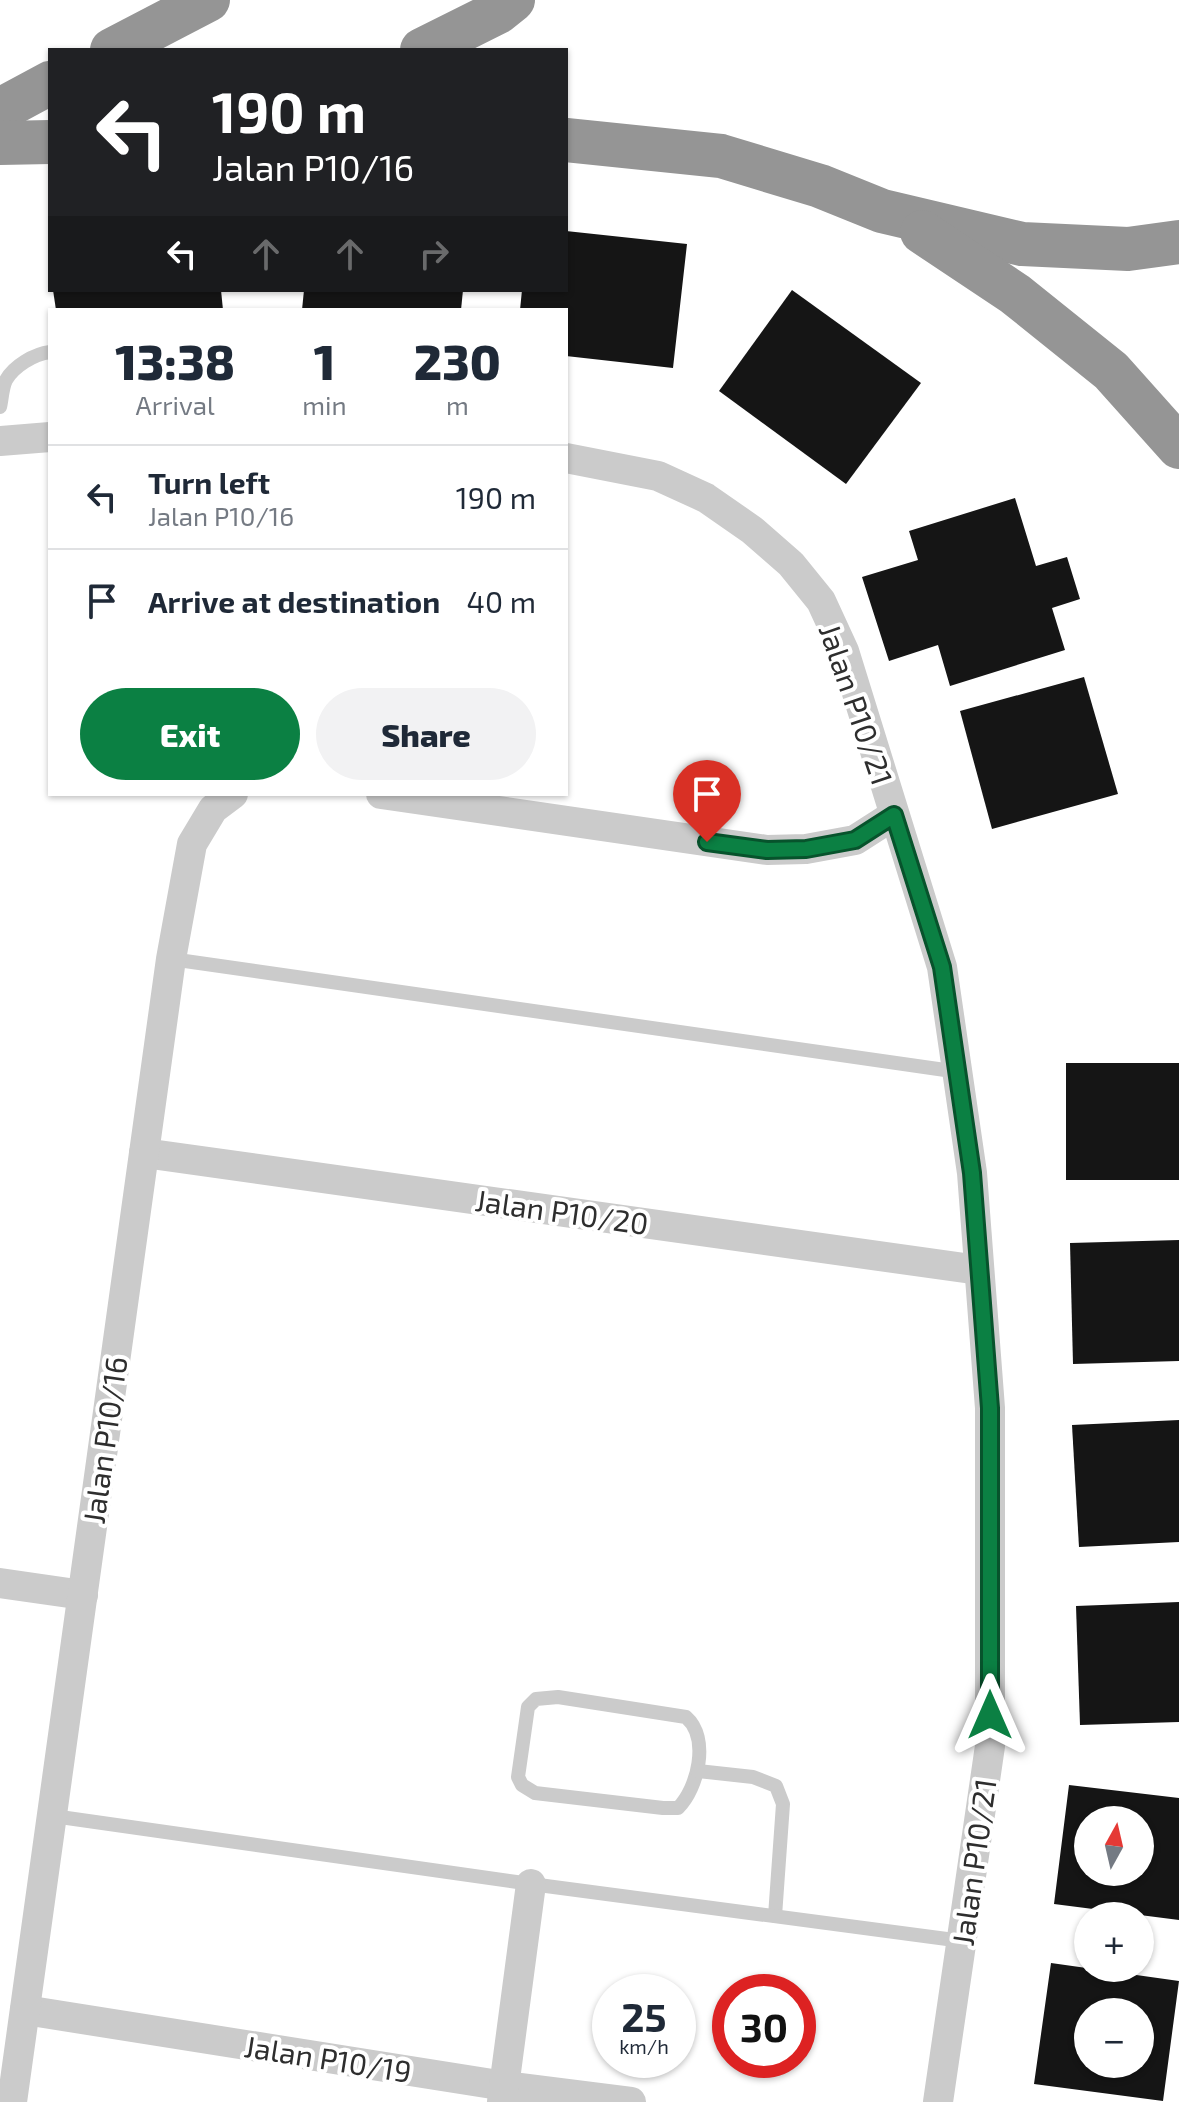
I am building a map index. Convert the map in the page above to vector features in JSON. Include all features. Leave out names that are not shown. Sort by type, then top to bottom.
[{"type":"highway","points":[[116,48],[208,0]]},
{"type":"highway","points":[[426,48],[498,12],[513,0]]},
{"type":"highway","points":[[0,110],[48,84]]},
{"type":"highway","points":[[568,140],[721,156],[820,186],[882,211],[938,241],[1015,294],[1111,371],[1179,447]]},
{"type":"highway","points":[[0,143],[48,142]]},
{"type":"highway","points":[[882,211],[1022,244],[1128,249],[1179,242]]},
{"type":"street","points":[[0,441],[48,437]]},
{"type":"street","name":"Jalan P10/21","points":[[568,458],[658,476],[706,498],[752,530],[791,564],[821,601],[844,651],[942,967],[972,1173],[990,1408],[990,1746],[938,2102]]},
{"type":"street","name":"Jalan P10/16","points":[[12,2102],[171,959],[192,844],[213,809],[230,796]]},
{"type":"street","points":[[395,796],[767,850],[806,849],[855,840],[894,815]]},
{"type":"street","name":"Jalan P10/20","points":[[144,1153],[979,1270]]},
{"type":"street","points":[[0,1583],[83,1595]]},
{"type":"street","points":[[504,2094],[531,1884]]},
{"type":"street","name":"Jalan P10/19","points":[[25,2010],[504,2094],[631,2102]]},
{"type":"lane","points":[[0,407],[6,380],[20,364],[48,352]]},
{"type":"lane","points":[[171,959],[959,1072]]},
{"type":"lane","points":[[558,1697],[686,1717],[697,1732],[698,1771],[689,1797],[678,1808],[535,1793],[522,1785],[518,1777],[528,1707],[536,1699],[558,1697]]},
{"type":"lane","points":[[698,1771],[753,1777],[776,1786],[783,1804],[775,1916]]},
{"type":"lane","points":[[53,1816],[962,1941]]},
{"type":"building","points":[[568,231],[687,244],[673,368],[568,356],[568,308],[520,308],[522,292],[568,292]]},
{"type":"building","points":[[792,290],[921,383],[846,484],[719,391]]},
{"type":"building","points":[[53,292],[221,292],[223,308],[56,308]]},
{"type":"building","points":[[304,292],[463,292],[461,308],[302,308]]},
{"type":"building","points":[[1015,498],[1036,566],[1067,557],[1080,599],[1052,608],[1065,650],[950,686],[938,645],[889,661],[862,577],[918,560],[909,531]]},
{"type":"building","points":[[1084,677],[1118,794],[992,829],[960,711]]},
{"type":"building","points":[[1066,1063],[1179,1063],[1179,1180],[1066,1180]]},
{"type":"building","points":[[1179,1240],[1179,1361],[1073,1364],[1070,1243]]},
{"type":"building","points":[[1179,1420],[1179,1542],[1079,1547],[1072,1425]]},
{"type":"building","points":[[1179,1602],[1179,1722],[1080,1725],[1076,1606]]},
{"type":"building","points":[[1069,1785],[1179,1798],[1179,1920],[1154,1917],[1154,1902],[1074,1902],[1074,1907],[1054,1904]]},
{"type":"building","points":[[1051,1963],[1074,1966],[1074,1982],[1154,1982],[1154,1977],[1179,1981],[1163,2101],[1034,2084]]},
{"type":"route","points":[[707,842],[767,850],[806,849],[855,840],[894,815],[942,967],[972,1173],[990,1408],[990,1715]]}]
